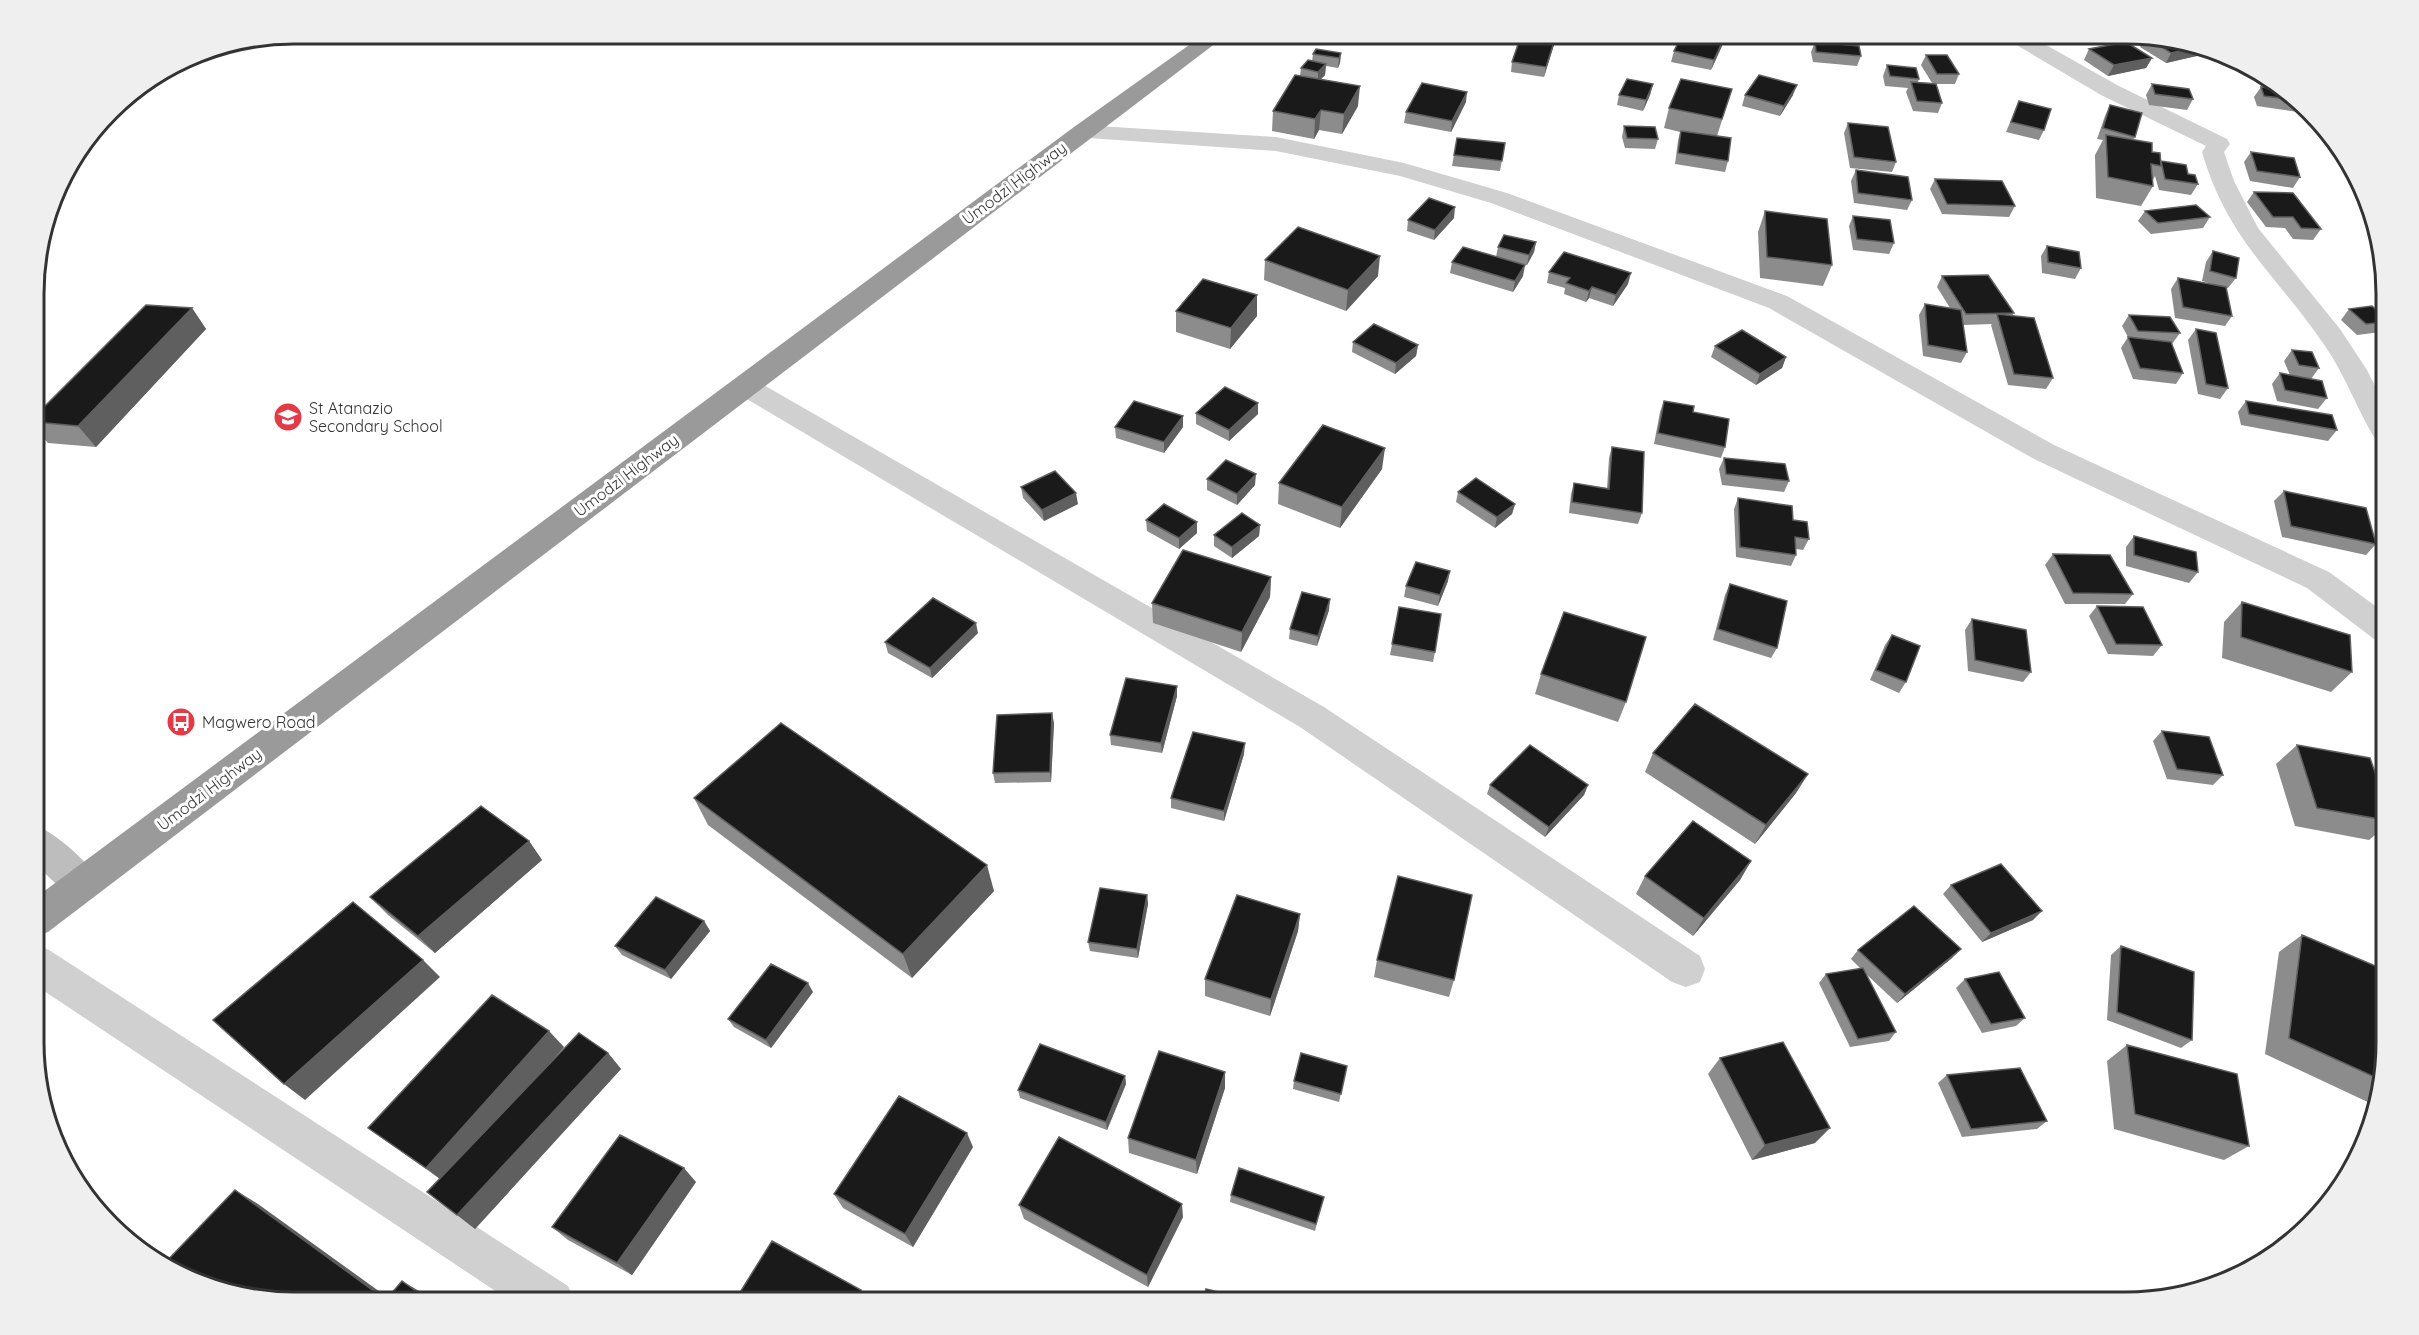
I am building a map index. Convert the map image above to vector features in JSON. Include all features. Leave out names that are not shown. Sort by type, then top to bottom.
[{"type":"highway","name":"Umodzi Highway","points":[[44,913],[1082,132],[1204,44]]},
{"type":"street","points":[[2029,44],[2109,90],[2218,144],[2213,152],[2221,184],[2259,251],[2333,337],[2376,416]]},
{"type":"street","points":[[1082,132],[1276,144],[1404,170],[1510,202],[1767,298],[2044,452],[2318,580],[2376,623]]},
{"type":"street","points":[[745,386],[1312,717],[1686,969]]},
{"type":"street","points":[[44,849],[82,884]]},
{"type":"street","points":[[44,969],[537,1292]]},
{"type":"building","points":[[1518,44],[1553,44],[1546,67],[1512,62]]},
{"type":"building","points":[[1678,44],[1721,44],[1714,60],[1674,51]]},
{"type":"building","points":[[1815,44],[1837,44],[1859,46],[1861,56],[1816,52]]},
{"type":"building","points":[[2129,44],[2152,58],[2114,65],[2089,49]]},
{"type":"building","points":[[2161,46],[2184,50],[2171,53]]},
{"type":"building","points":[[1316,49],[1341,53],[1339,58],[1313,54]]},
{"type":"building","points":[[1926,55],[1947,55],[1959,74],[1937,74]]},
{"type":"building","points":[[1308,60],[1326,64],[1318,72],[1301,68]]},
{"type":"building","points":[[1887,65],[1916,68],[1919,79],[1890,76]]},
{"type":"building","points":[[1295,75],[1360,86],[1344,114],[1321,110],[1315,119],[1273,111]]},
{"type":"building","points":[[1759,75],[1797,85],[1784,106],[1745,95]]},
{"type":"building","points":[[1627,79],[1653,84],[1646,100],[1619,95]]},
{"type":"building","points":[[1681,79],[1732,89],[1722,119],[1669,108]]},
{"type":"building","points":[[1911,82],[1936,84],[1942,103],[1917,101]]},
{"type":"building","points":[[1422,83],[1467,92],[1452,121],[1406,112]]},
{"type":"building","points":[[2152,84],[2189,89],[2193,99],[2155,94]]},
{"type":"building","points":[[2261,87],[2267,88],[2282,98],[2264,96]]},
{"type":"building","points":[[2019,101],[2051,109],[2044,130],[2011,122]]},
{"type":"building","points":[[2110,105],[2142,113],[2135,137],[2103,128]]},
{"type":"building","points":[[1848,123],[1888,127],[1896,162],[1854,157]]},
{"type":"building","points":[[1624,126],[1655,127],[1658,139],[1627,138]]},
{"type":"building","points":[[1681,131],[1731,138],[1728,161],[1678,153]]},
{"type":"building","points":[[2106,135],[2152,143],[2152,152],[2160,153],[2161,166],[2151,164],[2153,186],[2108,177]]},
{"type":"building","points":[[1457,138],[1505,143],[1502,161],[1454,155]]},
{"type":"building","points":[[2251,152],[2294,158],[2300,177],[2257,171]]},
{"type":"building","points":[[2161,161],[2186,165],[2188,174],[2195,175],[2198,184],[2165,179]]},
{"type":"building","points":[[1856,170],[1908,177],[1912,200],[1858,193]]},
{"type":"building","points":[[1935,179],[2002,181],[2015,206],[1947,204]]},
{"type":"building","points":[[2254,192],[2293,193],[2321,229],[2301,228],[2293,217],[2273,217]]},
{"type":"building","points":[[1429,198],[1455,207],[1435,230],[1408,220]]},
{"type":"building","points":[[2196,205],[2210,217],[2158,223],[2145,211]]},
{"type":"building","points":[[1765,211],[1827,219],[1832,265],[1767,257]]},
{"type":"building","points":[[1853,216],[1890,220],[1894,243],[1857,239]]},
{"type":"building","points":[[1298,227],[1380,256],[1348,290],[1265,260]]},
{"type":"building","points":[[1504,235],[1536,242],[1529,255],[1498,247]]},
{"type":"building","points":[[2047,246],[2079,252],[2081,268],[2048,262]]},
{"type":"building","points":[[1463,247],[1525,265],[1515,281],[1452,262]]},
{"type":"building","points":[[2213,251],[2239,258],[2236,278],[2210,271]]},
{"type":"building","points":[[1564,252],[1631,273],[1616,295],[1592,287],[1589,291],[1566,283],[1570,278],[1549,272]]},
{"type":"building","points":[[1988,275],[2014,313],[1966,314],[1942,276]]},
{"type":"building","points":[[2178,278],[2226,287],[2232,316],[2183,307]]},
{"type":"building","points":[[1203,279],[1257,295],[1231,328],[1176,311]]},
{"type":"building","points":[[1925,304],[1961,310],[1967,352],[1928,345]]},
{"type":"building","points":[[146,305],[192,308],[78,426],[44,423],[44,407]]},
{"type":"building","points":[[2372,306],[2376,310],[2376,323],[2366,324],[2349,309]]},
{"type":"building","points":[[1997,314],[2034,318],[2053,378],[2014,374]]},
{"type":"building","points":[[2129,315],[2170,317],[2180,333],[2138,331]]},
{"type":"building","points":[[1374,324],[1418,345],[1396,363],[1353,342]]},
{"type":"building","points":[[2196,329],[2216,333],[2228,388],[2206,384]]},
{"type":"building","points":[[1742,330],[1786,357],[1760,374],[1715,346]]},
{"type":"building","points":[[2128,337],[2171,342],[2183,373],[2140,368]]},
{"type":"building","points":[[2292,350],[2312,352],[2319,368],[2299,365]]},
{"type":"building","points":[[2280,373],[2322,381],[2327,398],[2285,390]]},
{"type":"building","points":[[1225,387],[1258,403],[1229,430],[1196,413]]},
{"type":"building","points":[[1134,401],[1183,416],[1164,442],[1115,427]]},
{"type":"building","points":[[1664,401],[1694,406],[1693,412],[1729,419],[1725,447],[1658,433]]},
{"type":"building","points":[[2246,401],[2332,415],[2337,430],[2249,414]]},
{"type":"building","points":[[1323,425],[1385,448],[1342,507],[1279,483]]},
{"type":"building","points":[[1612,447],[1644,452],[1642,513],[1572,502],[1574,483],[1609,489]]},
{"type":"building","points":[[1724,458],[1785,464],[1789,481],[1726,474]]},
{"type":"building","points":[[1226,460],[1256,474],[1237,494],[1207,479]]},
{"type":"building","points":[[1055,471],[1076,493],[1042,510],[1021,487]]},
{"type":"building","points":[[1476,478],[1515,504],[1497,517],[1458,492]]},
{"type":"building","points":[[2284,491],[2366,508],[2376,544],[2291,526]]},
{"type":"building","points":[[1738,498],[1792,506],[1793,520],[1807,522],[1809,539],[1795,537],[1796,555],[1740,547]]},
{"type":"building","points":[[1164,504],[1197,522],[1179,538],[1146,520]]},
{"type":"building","points":[[1242,513],[1260,525],[1232,547],[1214,535]]},
{"type":"building","points":[[2134,536],[2196,552],[2198,572],[2134,555]]},
{"type":"building","points":[[1183,550],[1271,577],[1242,632],[1152,603]]},
{"type":"building","points":[[2053,554],[2110,555],[2133,594],[2073,593]]},
{"type":"building","points":[[1416,562],[1450,571],[1440,595],[1406,586]]},
{"type":"building","points":[[1730,584],[1787,601],[1777,648],[1718,629]]},
{"type":"building","points":[[1302,592],[1330,599],[1318,636],[1290,629]]},
{"type":"building","points":[[933,598],[976,623],[930,668],[885,642]]},
{"type":"building","points":[[2242,602],[2350,635],[2352,672],[2241,637]]},
{"type":"building","points":[[2097,606],[2143,607],[2162,645],[2116,644]]},
{"type":"building","points":[[1399,607],[1441,614],[1435,652],[1392,644]]},
{"type":"building","points":[[1564,612],[1646,637],[1626,702],[1541,674]]},
{"type":"building","points":[[1972,619],[2026,630],[2031,672],[1975,660]]},
{"type":"building","points":[[1892,635],[1920,646],[1906,682],[1876,670]]},
{"type":"building","points":[[1126,678],[1177,686],[1161,743],[1110,735]]},
{"type":"building","points":[[1695,704],[1808,774],[1766,825],[1653,753]]},
{"type":"building","points":[[1052,713],[1050,772],[993,773],[997,715]]},
{"type":"building","points":[[781,723],[987,865],[903,954],[694,798]]},
{"type":"building","points":[[2162,731],[2209,737],[2223,775],[2177,769]]},
{"type":"building","points":[[1193,732],[1245,743],[1224,811],[1171,798]]},
{"type":"building","points":[[1530,745],[1588,785],[1549,827],[1490,785]]},
{"type":"building","points":[[2297,745],[2370,758],[2376,775],[2376,818],[2317,808]]},
{"type":"building","points":[[481,806],[529,841],[418,936],[370,897]]},
{"type":"building","points":[[1693,821],[1751,861],[1704,918],[1645,876]]},
{"type":"building","points":[[2001,864],[2042,911],[1991,933],[1951,885]]},
{"type":"building","points":[[1398,876],[1472,895],[1454,980],[1377,960]]},
{"type":"building","points":[[1100,888],[1147,895],[1137,949],[1088,942]]},
{"type":"building","points":[[1237,895],[1300,914],[1271,999],[1205,979]]},
{"type":"building","points":[[656,897],[704,921],[665,970],[615,946]]},
{"type":"building","points":[[353,902],[423,960],[284,1084],[213,1020]]},
{"type":"building","points":[[1914,906],[1961,949],[1905,994],[1858,950]]},
{"type":"building","points":[[2302,935],[2376,966],[2376,1042],[2373,1076],[2289,1038]]},
{"type":"building","points":[[2121,946],[2194,972],[2192,1040],[2117,1012]]},
{"type":"building","points":[[771,964],[808,983],[766,1040],[728,1019]]},
{"type":"building","points":[[1863,968],[1896,1032],[1858,1039],[1826,974]]},
{"type":"building","points":[[1999,972],[2025,1018],[1991,1024],[1965,979]]},
{"type":"building","points":[[492,995],[549,1031],[426,1168],[368,1128]]},
{"type":"building","points":[[579,1033],[608,1053],[457,1215],[427,1192]]},
{"type":"building","points":[[1783,1042],[1830,1128],[1765,1145],[1720,1058]]},
{"type":"building","points":[[1040,1044],[1125,1076],[1106,1122],[1018,1090]]},
{"type":"building","points":[[2127,1045],[2237,1074],[2249,1146],[2135,1114]]},
{"type":"building","points":[[1159,1051],[1225,1072],[1196,1160],[1128,1138]]},
{"type":"building","points":[[1301,1053],[1347,1066],[1341,1094],[1294,1081]]},
{"type":"building","points":[[2020,1068],[2047,1121],[1971,1129],[1947,1075]]},
{"type":"building","points":[[899,1096],[967,1133],[905,1234],[834,1194]]},
{"type":"building","points":[[620,1135],[684,1168],[617,1263],[552,1227]]},
{"type":"building","points":[[1059,1137],[1182,1204],[1147,1275],[1019,1205]]},
{"type":"building","points":[[1239,1168],[1324,1197],[1316,1224],[1231,1195]]},
{"type":"building","points":[[235,1190],[375,1292],[293,1292],[244,1287],[198,1273],[169,1259]]},
{"type":"building","points":[[772,1241],[861,1290],[860,1292],[740,1292]]},
{"type":"building","points":[[402,1281],[417,1292],[393,1292]]},
{"type":"place","name":"St Atanazio Secondary School","points":[[288,417]]},
{"type":"place","name":"Magwero Road","points":[[181,722]]}]
